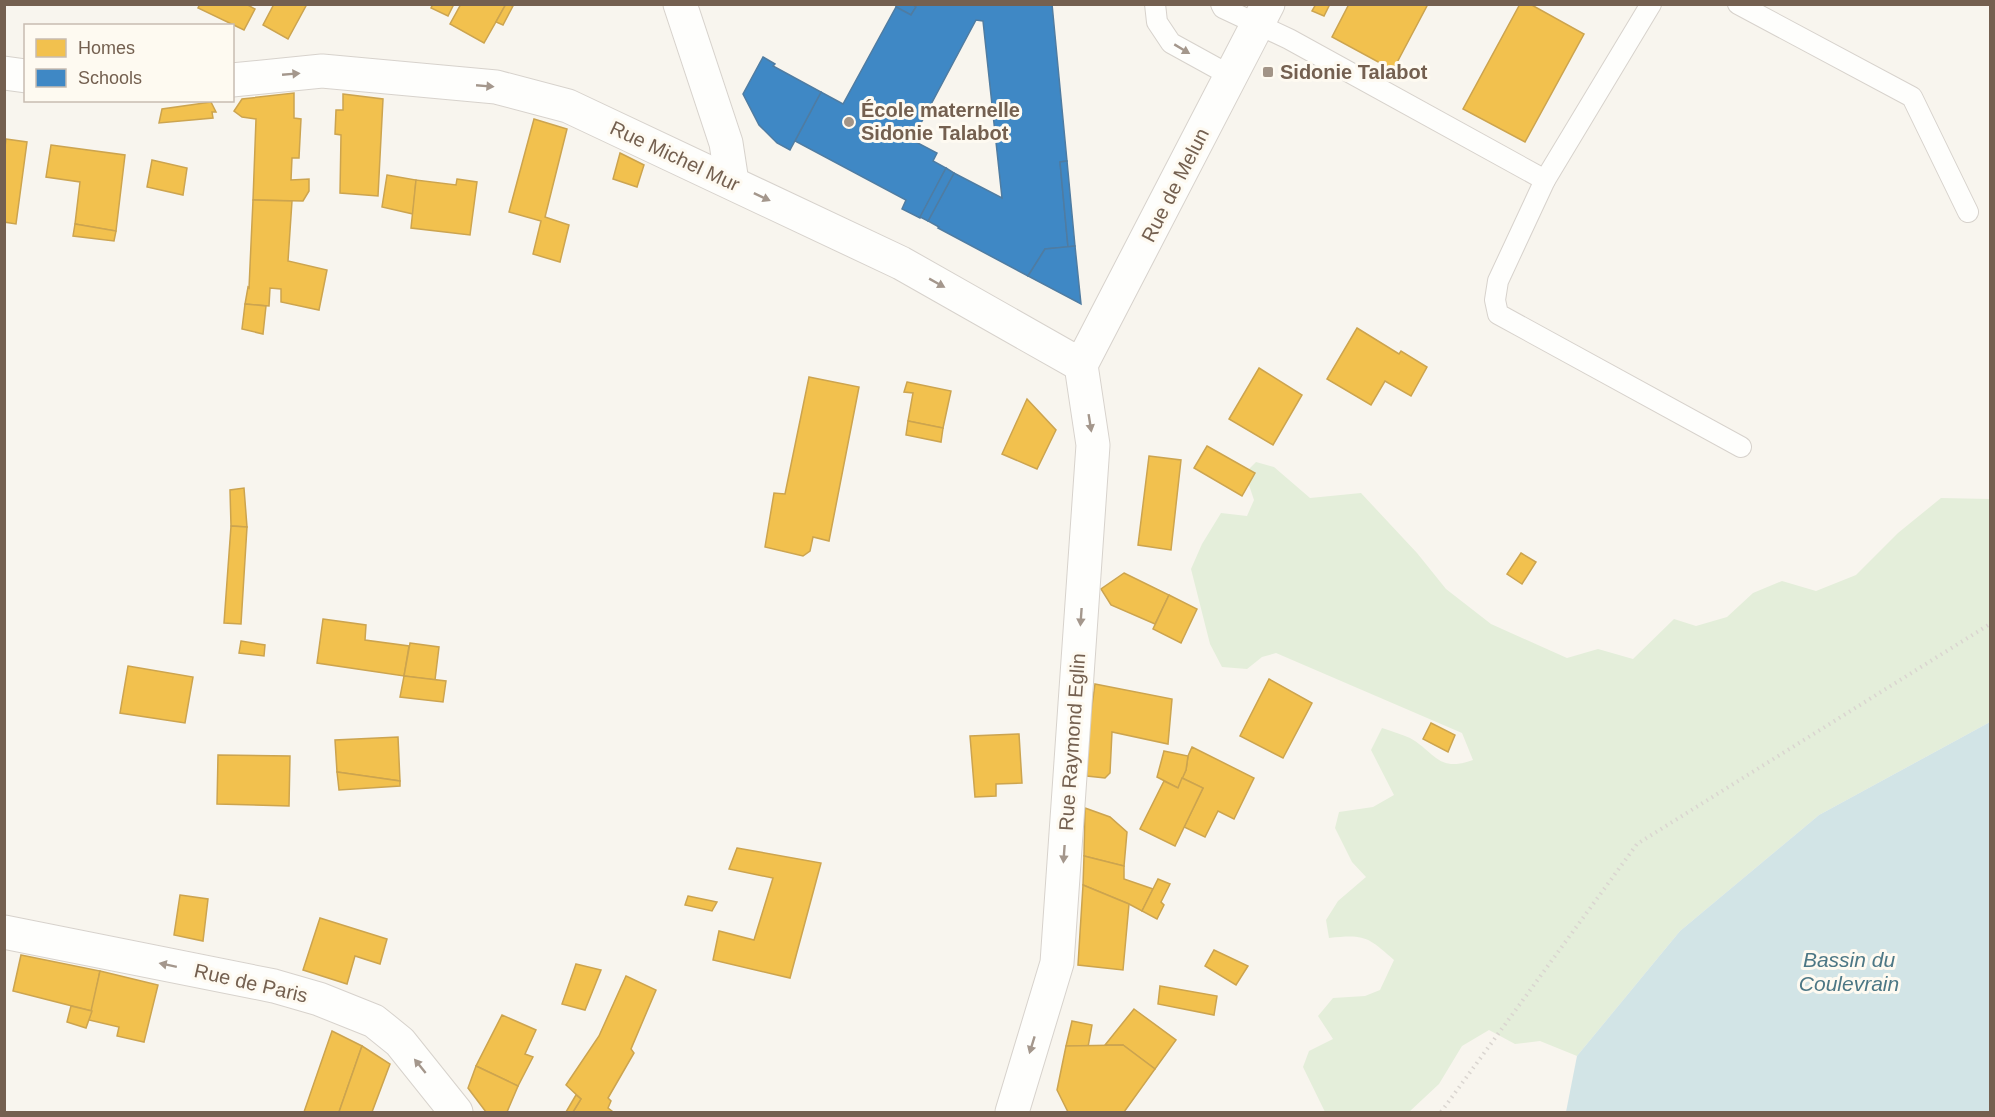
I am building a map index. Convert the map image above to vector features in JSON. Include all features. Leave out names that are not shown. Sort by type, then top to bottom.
[{"type":"street","points":[[680,4],[726,143],[732,182]]},
{"type":"street","name":"Rue de Melun","points":[[1081,365],[1263,14]]},
{"type":"street","name":"Rue Michel Mur","points":[[234,80],[322,71],[496,87],[568,106],[901,263],[1081,365]]},
{"type":"street","points":[[4,73],[24,76]]},
{"type":"street","name":"Rue Raymond Eglin","points":[[1012,1113],[1057,963],[1093,445],[1081,365]]},
{"type":"street","name":"Rue de Paris","points":[[4,932],[274,986],[319,999],[374,1021],[400,1042],[456,1113]]},
{"type":"lane","points":[[1155,4],[1157,22],[1171,43],[1231,76]]},
{"type":"lane","points":[[1221,4],[1223,8],[1263,14],[1545,180]]},
{"type":"lane","points":[[1651,4],[1545,180],[1498,281],[1495,300],[1498,314],[1741,447]]},
{"type":"lane","points":[[1738,4],[1912,97],[1968,212]]},
{"type":"path","points":[[1441,1113],[1637,844],[1990,624]]},
{"type":"green space","points":[[1256,462],[1274,467],[1310,498],[1361,493],[1417,553],[1446,589],[1491,624],[1567,658],[1598,649],[1633,659],[1674,619],[1696,626],[1727,617],[1753,593],[1782,581],[1816,591],[1856,575],[1898,533],[1941,498],[1990,499],[1990,722],[1819,815],[1680,931],[1577,1056],[1540,1041],[1515,1044],[1489,1030],[1462,1046],[1439,1084],[1409,1112],[1325,1112],[1303,1067],[1309,1051],[1333,1039],[1318,1016],[1333,998],[1365,996],[1380,990],[1394,960],[1378,946],[1365,939],[1359,937],[1329,938],[1326,920],[1338,901],[1366,877],[1352,862],[1335,828],[1339,812],[1373,807],[1394,795],[1371,750],[1382,728],[1410,738],[1444,762],[1452,764],[1473,760],[1462,733],[1276,653],[1262,657],[1247,669],[1222,667],[1210,644],[1191,569],[1202,544],[1221,513],[1247,516],[1254,500],[1245,473]]},
{"type":"water","name":"Bassin du Coulevrain","points":[[1990,722],[1990,1112],[1566,1112],[1577,1056],[1680,931],[1819,815]]},
{"type":"building: Homes","points":[[200,4],[246,4],[255,9],[244,30],[198,8]]},
{"type":"building: Homes","points":[[274,4],[307,4],[288,39],[263,25]]},
{"type":"building: Homes","points":[[433,4],[454,4],[448,16],[431,8]]},
{"type":"building: Homes","points":[[461,4],[506,4],[484,43],[450,24]]},
{"type":"building: Homes","points":[[506,4],[513,6],[503,25],[496,22]]},
{"type":"building: Homes","points":[[1316,4],[1330,4],[1324,16],[1312,11]]},
{"type":"building: Homes","points":[[1349,4],[1428,4],[1393,70],[1332,37]]},
{"type":"building: Homes","points":[[1520,4],[1530,4],[1584,34],[1525,142],[1463,109]]},
{"type":"building: Homes","points":[[294,93],[294,118],[301,119],[299,158],[292,158],[291,180],[309,179],[309,191],[303,201],[253,200],[256,119],[242,117],[234,111],[242,99]]},
{"type":"building: Homes","points":[[343,94],[383,99],[378,196],[340,193],[341,135],[335,134],[336,110],[343,110]]},
{"type":"building: Homes","points":[[211,102],[216,112],[212,112],[213,118],[159,123],[162,109]]},
{"type":"building: Homes","points":[[534,119],[567,129],[545,217],[569,225],[560,262],[533,254],[541,221],[509,212]]},
{"type":"building: Homes","points":[[6,139],[27,142],[16,224],[4,222]]},
{"type":"building: Homes","points":[[51,145],[125,155],[116,231],[75,224],[80,182],[46,177]]},
{"type":"building: Homes","points":[[620,153],[644,165],[637,187],[613,179]]},
{"type":"building: Homes","points":[[152,160],[187,168],[183,195],[147,187]]},
{"type":"building: Homes","points":[[387,175],[416,180],[413,214],[382,207]]},
{"type":"building: Homes","points":[[457,179],[477,182],[470,235],[411,228],[416,180],[456,185]]},
{"type":"building: Homes","points":[[253,200],[292,201],[288,261],[327,270],[319,310],[281,302],[281,289],[270,288],[269,306],[245,304],[249,288]]},
{"type":"building: Homes","points":[[75,224],[116,231],[114,241],[73,236]]},
{"type":"building: Homes","points":[[245,304],[266,306],[263,334],[242,329]]},
{"type":"building: Homes","points":[[1357,328],[1399,354],[1401,351],[1427,367],[1411,396],[1385,381],[1371,405],[1327,379]]},
{"type":"building: Homes","points":[[1259,368],[1302,395],[1273,445],[1229,419]]},
{"type":"building: Homes","points":[[809,377],[859,387],[829,541],[813,537],[810,551],[803,556],[765,547],[774,493],[785,494]]},
{"type":"building: Homes","points":[[907,382],[951,391],[943,428],[908,421],[913,393],[904,392]]},
{"type":"building: Homes","points":[[1027,399],[1056,430],[1037,469],[1002,454]]},
{"type":"building: Homes","points":[[908,421],[943,428],[941,442],[906,435]]},
{"type":"building: Homes","points":[[1207,446],[1255,473],[1242,496],[1194,468]]},
{"type":"building: Homes","points":[[1149,456],[1181,460],[1171,550],[1138,545]]},
{"type":"building: Homes","points":[[244,488],[247,527],[231,526],[230,490]]},
{"type":"building: Homes","points":[[231,526],[247,527],[241,624],[224,623]]},
{"type":"building: Homes","points":[[1521,553],[1536,562],[1522,584],[1507,574]]},
{"type":"building: Homes","points":[[1124,573],[1169,595],[1155,624],[1111,605],[1101,589]]},
{"type":"building: Homes","points":[[1169,595],[1197,609],[1181,643],[1153,629]]},
{"type":"building: Homes","points":[[323,619],[366,625],[365,640],[409,646],[404,676],[317,663]]},
{"type":"building: Homes","points":[[241,641],[265,645],[264,656],[239,653]]},
{"type":"building: Homes","points":[[410,643],[439,647],[435,680],[404,676]]},
{"type":"building: Homes","points":[[128,666],[193,677],[185,723],[120,713]]},
{"type":"building: Homes","points":[[404,676],[446,681],[443,702],[400,697]]},
{"type":"building: Homes","points":[[1269,679],[1312,703],[1283,758],[1240,736]]},
{"type":"building: Homes","points":[[1095,684],[1172,699],[1168,744],[1112,732],[1110,773],[1105,778],[1087,776],[1089,727]]},
{"type":"building: Homes","points":[[1431,723],[1455,735],[1448,752],[1423,739]]},
{"type":"building: Homes","points":[[1019,734],[1022,783],[996,784],[996,796],[975,797],[970,736]]},
{"type":"building: Homes","points":[[398,737],[400,781],[337,772],[335,740]]},
{"type":"building: Homes","points":[[1192,747],[1254,778],[1234,819],[1218,811],[1205,837],[1184,827],[1203,788],[1182,778]]},
{"type":"building: Homes","points":[[1164,751],[1188,756],[1186,770],[1178,788],[1157,777]]},
{"type":"building: Homes","points":[[218,755],[290,756],[289,806],[217,804]]},
{"type":"building: Homes","points":[[337,772],[400,781],[400,786],[339,790]]},
{"type":"building: Homes","points":[[1182,778],[1203,788],[1175,846],[1140,829],[1164,781],[1178,788]]},
{"type":"building: Homes","points":[[1085,808],[1110,817],[1127,832],[1124,866],[1084,856]]},
{"type":"building: Homes","points":[[737,848],[821,863],[790,978],[713,960],[719,931],[754,940],[773,878],[729,869]]},
{"type":"building: Homes","points":[[1084,856],[1124,866],[1124,879],[1153,889],[1142,911],[1083,885]]},
{"type":"building: Homes","points":[[1158,879],[1170,884],[1161,902],[1164,905],[1157,919],[1142,911]]},
{"type":"building: Homes","points":[[1083,885],[1129,904],[1123,970],[1078,965]]},
{"type":"building: Homes","points":[[180,895],[208,899],[203,941],[174,935]]},
{"type":"building: Homes","points":[[688,896],[717,902],[712,911],[685,905]]},
{"type":"building: Homes","points":[[320,918],[387,939],[380,964],[355,956],[347,984],[303,970]]},
{"type":"building: Homes","points":[[1214,950],[1248,966],[1236,985],[1205,966]]},
{"type":"building: Homes","points":[[21,955],[100,971],[92,1011],[13,991]]},
{"type":"building: Homes","points":[[576,964],[601,970],[585,1010],[562,1004]]},
{"type":"building: Homes","points":[[100,971],[158,985],[144,1042],[117,1036],[119,1027],[89,1020]]},
{"type":"building: Homes","points":[[626,976],[656,990],[631,1049],[634,1053],[608,1098],[611,1101],[608,1108],[612,1111],[573,1112],[581,1099],[566,1085],[599,1036]]},
{"type":"building: Homes","points":[[1160,986],[1217,996],[1214,1015],[1158,1004]]},
{"type":"building: Homes","points":[[71,1006],[92,1011],[86,1028],[67,1022]]},
{"type":"building: Homes","points":[[1134,1009],[1176,1040],[1155,1069],[1123,1045],[1105,1045]]},
{"type":"building: Homes","points":[[502,1015],[536,1030],[525,1054],[533,1057],[518,1086],[476,1066]]},
{"type":"building: Homes","points":[[1072,1021],[1092,1025],[1088,1047],[1066,1046]]},
{"type":"building: Homes","points":[[332,1031],[362,1046],[339,1112],[304,1112]]},
{"type":"building: Homes","points":[[1123,1045],[1155,1069],[1124,1112],[1068,1112],[1057,1090],[1066,1046]]},
{"type":"building: Homes","points":[[362,1046],[390,1064],[372,1112],[339,1112]]},
{"type":"building: Homes","points":[[476,1066],[518,1086],[507,1112],[486,1112],[468,1088]]},
{"type":"building: Homes","points":[[576,1095],[581,1099],[573,1112],[566,1112]]},
{"type":"building: Schools","points":[[897,4],[912,4],[916,7],[911,15],[896,7]]},
{"type":"building: Schools","points":[[912,4],[1052,4],[1067,161],[1060,162],[1068,247],[1045,249],[1028,276],[928,221],[954,173],[1002,198],[983,21],[976,20],[912,140],[937,153],[933,161],[946,168],[920,218],[902,209],[906,200],[795,141],[821,92],[843,104],[896,7],[911,15],[916,7]]},
{"type":"building: Schools","points":[[763,57],[775,64],[773,66],[821,92],[790,150],[777,143],[759,125],[743,94]]},
{"type":"building: Schools","points":[[1067,161],[1075,246],[1068,247],[1060,162]]},
{"type":"building: Schools","points":[[946,168],[954,173],[928,221],[920,217]]},
{"type":"building: Schools","points":[[1075,246],[1081,304],[1028,276],[1045,249]]},
{"type":"place","name":"Sidonie Talabot","points":[[1268,72]]},
{"type":"place","name":"École maternelle Sidonie Talabot","points":[[849,122]]}]
